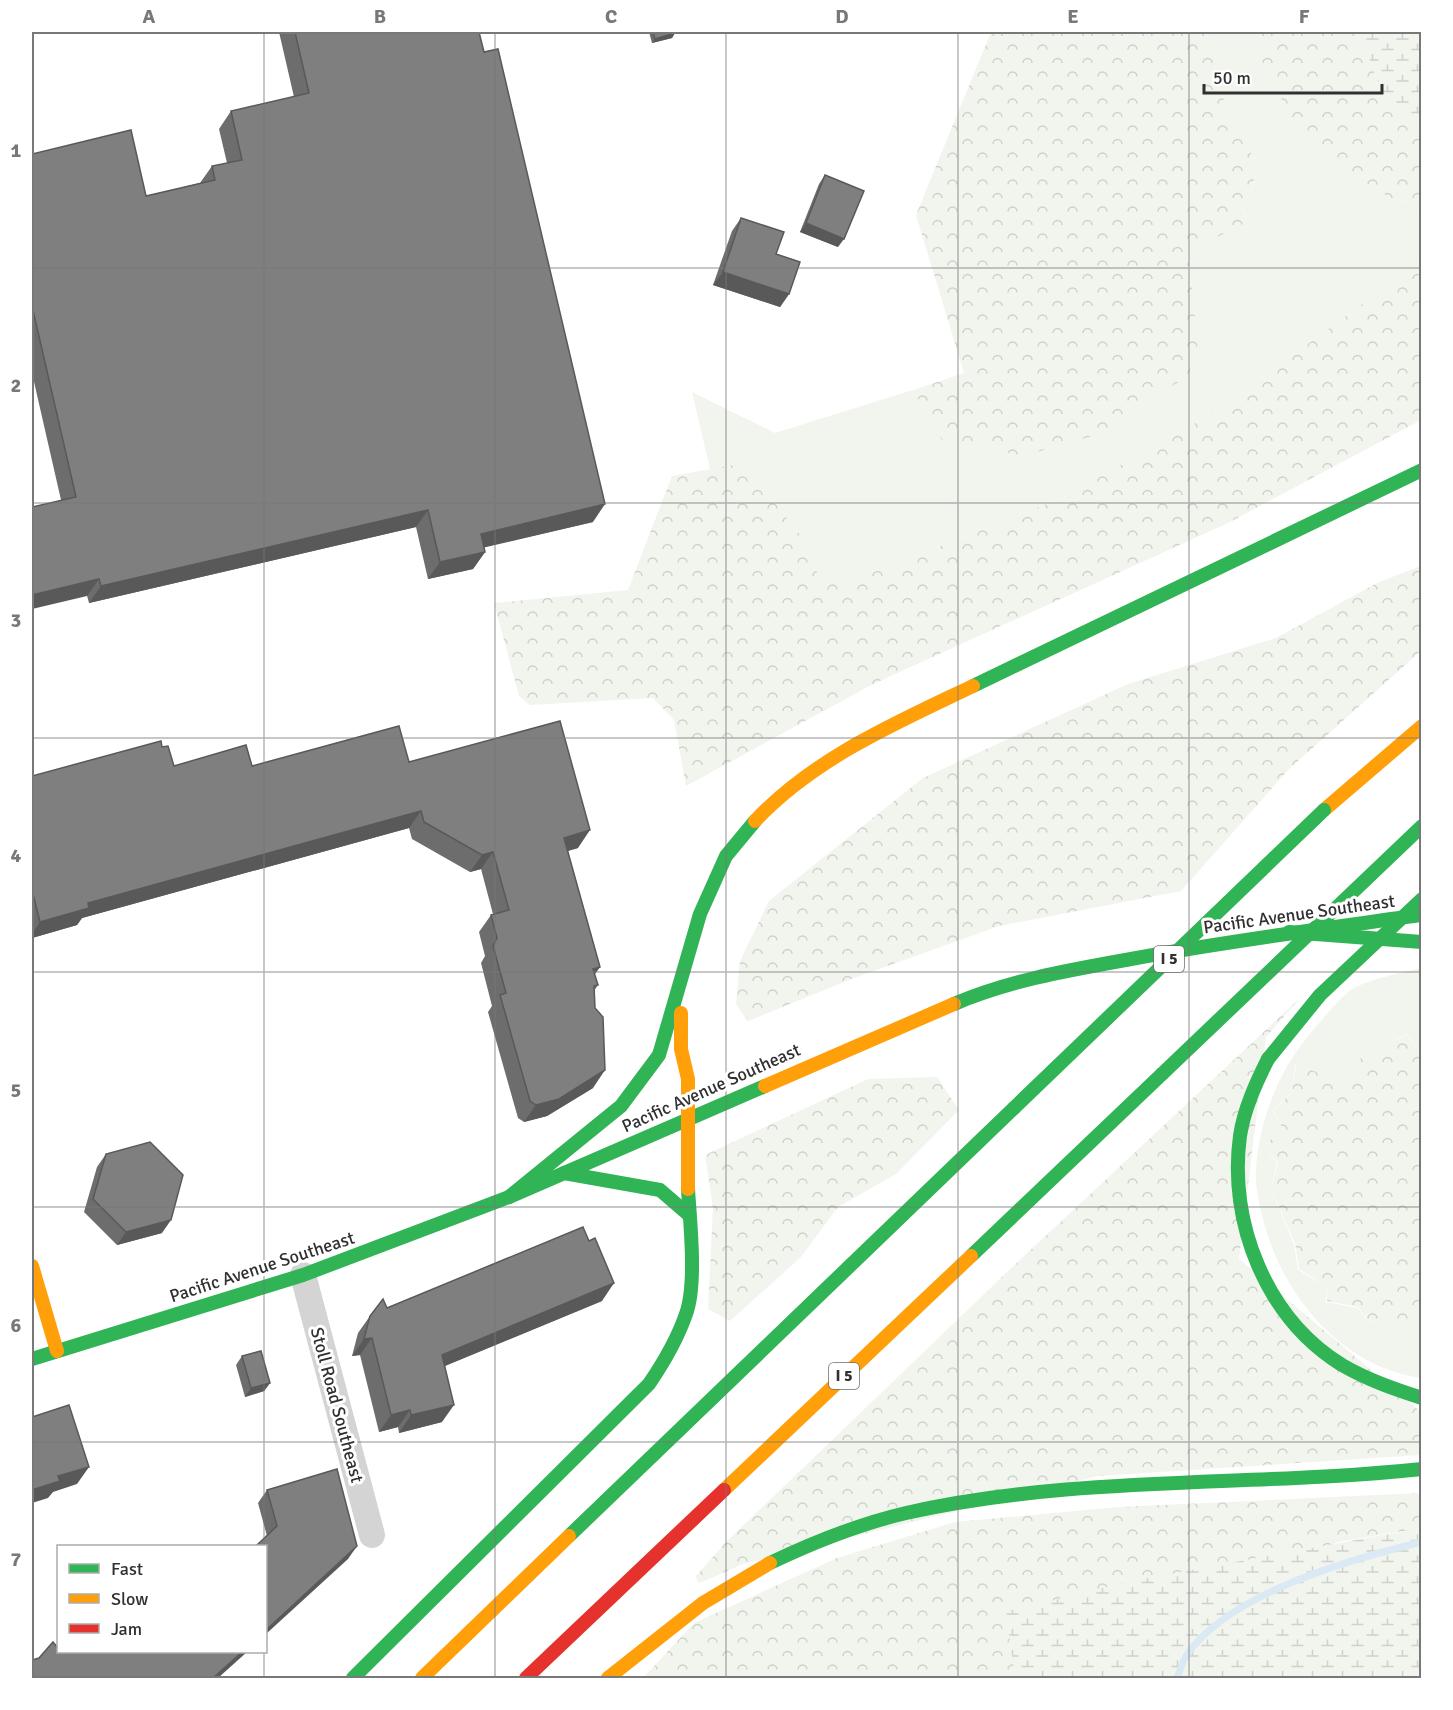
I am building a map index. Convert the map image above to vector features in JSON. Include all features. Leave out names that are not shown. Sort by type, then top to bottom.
[{"type":"main road","points":[[509,1197],[621,1106],[659,1055],[700,914],[726,855],[757,819],[809,773],[891,725],[1422,471]]},
{"type":"main road","name":"I 5","points":[[422,1678],[1324,810],[1422,726]]},
{"type":"main road","name":"I 5","points":[[526,1678],[1422,826]]},
{"type":"main road","points":[[1422,899],[1283,1036],[1255,1085],[1245,1114],[1238,1160],[1240,1205],[1255,1261],[1281,1308],[1316,1346],[1365,1379],[1422,1398]]},
{"type":"main road","name":"Pacific Avenue Southeast","points":[[32,1359],[303,1275],[509,1197],[982,992],[1055,973],[1289,932],[1422,915]]},
{"type":"main road","points":[[1289,932],[1422,942]]},
{"type":"main road","points":[[353,1678],[649,1384],[670,1352],[687,1312],[692,1254],[687,1118],[688,1078],[681,1049],[681,982]]},
{"type":"main road","points":[[564,1173],[660,1190],[690,1215]]},
{"type":"main road","points":[[32,1266],[57,1351]]},
{"type":"main road","points":[[608,1678],[693,1608],[758,1569],[822,1539],[909,1511],[962,1500],[1032,1492],[1374,1474],[1422,1469]]},
{"type":"street","name":"Stoll Road Southeast","points":[[303,1275],[372,1536]]},
{"type":"green space","points":[[991,32],[1211,32],[1218,88],[1257,165],[1245,223],[1188,252],[1198,343],[1189,375],[1100,434],[1023,456],[942,440],[913,390],[964,373],[916,215]]},
{"type":"green space","points":[[1211,32],[1262,32],[1260,55],[1407,208],[1421,217],[1421,261],[1215,412],[1062,498],[880,570],[822,586],[807,544],[744,464],[710,469],[692,392],[775,433],[913,390],[942,439],[1198,343],[1188,252],[1245,223],[1257,165],[1218,88]]},
{"type":"green space","points":[[1262,32],[1359,32],[1383,95],[1421,126],[1421,217],[1305,145],[1259,55]]},
{"type":"green space","points":[[1359,32],[1421,32],[1421,126],[1383,95]]},
{"type":"green space","points":[[1421,261],[1421,420],[1228,523],[871,685],[686,786],[674,720],[653,698],[530,705],[519,696],[494,603],[628,590],[672,476],[744,463],[807,544],[822,586],[880,570],[1062,498],[1215,412]]},
{"type":"green space","points":[[1421,566],[1421,651],[1289,769],[1181,891],[999,926],[854,978],[748,1021],[736,1004],[740,961],[769,901],[923,778],[1128,684],[1276,638],[1379,582]]},
{"type":"green space","points":[[1421,968],[1421,1053],[1407,1034],[1388,1043],[1384,1053],[1365,1050],[1352,1075],[1333,1077],[1295,1065],[1292,1092],[1273,1110],[1281,1126],[1265,1147],[1277,1163],[1271,1189],[1294,1244],[1298,1270],[1326,1286],[1326,1302],[1358,1308],[1366,1319],[1406,1331],[1421,1316],[1421,1378],[1391,1371],[1363,1358],[1338,1340],[1316,1319],[1297,1295],[1281,1268],[1269,1240],[1259,1201],[1256,1175],[1262,1132],[1273,1095],[1281,1077],[1302,1044],[1334,1006],[1351,990],[1371,981]]},
{"type":"green space","points":[[1301,997],[1266,1037],[1239,1259],[1421,1412],[1421,1455],[1098,1476],[743,1564],[700,1583],[697,1581],[696,1576],[727,1541],[1007,1272]]},
{"type":"green space","points":[[1407,1035],[1421,1053],[1422,1316],[1406,1331],[1367,1319],[1358,1307],[1327,1301],[1326,1286],[1299,1269],[1295,1243],[1271,1189],[1278,1163],[1265,1147],[1281,1126],[1274,1110],[1292,1092],[1296,1065],[1332,1077],[1352,1075],[1365,1050],[1384,1053],[1388,1043]]},
{"type":"green space","points":[[937,1077],[959,1110],[896,1174],[838,1207],[801,1257],[730,1321],[708,1309],[713,1208],[705,1155],[868,1079]]},
{"type":"green space","points":[[1421,1493],[1421,1528],[1338,1542],[1016,1678],[643,1678],[694,1623],[837,1558],[955,1522],[1119,1507]]},
{"type":"green space","points":[[1421,1528],[1421,1678],[1015,1678],[1006,1612],[1127,1582]]},
{"type":"building","points":[[295,32],[479,32],[484,52],[498,49],[605,504],[481,534],[485,552],[440,562],[428,510],[101,586],[99,579],[32,595],[32,507],[76,497],[32,306],[32,154],[131,130],[146,196],[215,180],[212,166],[242,160],[231,111],[309,93]]},
{"type":"building","points":[[653,32],[675,32],[675,33],[655,39]]},
{"type":"building","points":[[825,175],[864,191],[844,239],[806,223]]},
{"type":"building","points":[[741,218],[784,232],[776,254],[800,262],[789,294],[723,272]]},
{"type":"building","points":[[560,721],[590,830],[564,838],[600,967],[593,969],[598,985],[594,986],[595,1008],[603,1017],[605,1070],[559,1099],[536,1105],[530,1101],[500,995],[506,993],[493,946],[497,938],[491,915],[509,910],[493,852],[482,855],[424,822],[421,811],[88,903],[89,908],[40,922],[32,890],[32,776],[161,741],[162,747],[168,746],[174,766],[246,745],[252,766],[399,726],[409,762]]},
{"type":"building","points":[[150,1142],[183,1175],[171,1220],[126,1232],[93,1199],[106,1154]]},
{"type":"building","points":[[583,1227],[589,1241],[595,1238],[614,1283],[442,1355],[454,1405],[411,1415],[410,1410],[391,1415],[372,1338],[364,1339],[370,1316],[383,1299],[387,1308]]},
{"type":"building","points":[[261,1351],[270,1383],[251,1388],[242,1356]]},
{"type":"building","points":[[69,1405],[89,1467],[58,1476],[60,1481],[32,1490],[32,1417]]},
{"type":"building","points":[[337,1469],[357,1546],[267,1629],[267,1545],[257,1545],[277,1526],[267,1490]]},
{"type":"building","points":[[53,1642],[57,1647],[57,1653],[241,1653],[213,1678],[32,1678],[32,1660],[39,1658]]},
{"type":"waterway","points":[[1177,1678],[1188,1653],[1208,1631],[1234,1612],[1295,1581],[1362,1558],[1422,1542]]},
{"type":"traffic: fast","points":[[973,686],[1422,470]]},
{"type":"traffic: fast","points":[[1014,1108],[1324,810]]},
{"type":"traffic: fast","points":[[509,1197],[621,1106],[659,1055],[700,914],[726,856],[755,821]]},
{"type":"traffic: fast","points":[[1162,1074],[1422,826]]},
{"type":"traffic: fast","points":[[1268,1059],[1320,995],[1422,899]]},
{"type":"traffic: fast","points":[[954,1004],[997,988],[1085,967],[1239,941],[1420,915]]},
{"type":"traffic: fast","points":[[1289,932],[1422,942]]},
{"type":"traffic: fast","points":[[1268,1059],[1244,1116],[1238,1169],[1240,1201],[1247,1234],[1258,1265],[1273,1295],[1292,1321],[1315,1345],[1342,1365],[1362,1375],[1422,1398]]},
{"type":"traffic: fast","points":[[971,1256],[1162,1074]]},
{"type":"traffic: fast","points":[[32,1359],[303,1275],[509,1197],[765,1086]]},
{"type":"traffic: fast","points":[[569,1536],[1014,1108]]},
{"type":"traffic: fast","points":[[564,1173],[660,1190],[689,1215]]},
{"type":"traffic: fast","points":[[353,1678],[649,1384],[674,1342],[689,1301],[692,1253],[688,1189]]},
{"type":"traffic: fast","points":[[770,1563],[871,1522],[970,1501],[1098,1487],[1293,1478],[1422,1469]]},
{"type":"traffic: slow","points":[[755,821],[778,799],[830,760],[886,728],[973,686]]},
{"type":"traffic: slow","points":[[1324,810],[1422,726]]},
{"type":"traffic: slow","points":[[765,1086],[954,1004]]},
{"type":"traffic: slow","points":[[681,1013],[681,1049],[688,1079],[688,1189]]},
{"type":"traffic: slow","points":[[724,1490],[971,1256]]},
{"type":"traffic: slow","points":[[32,1266],[57,1351]]},
{"type":"traffic: slow","points":[[422,1678],[569,1536]]},
{"type":"traffic: slow","points":[[608,1678],[703,1603],[770,1563]]},
{"type":"traffic: jam","points":[[526,1678],[724,1490]]}]
